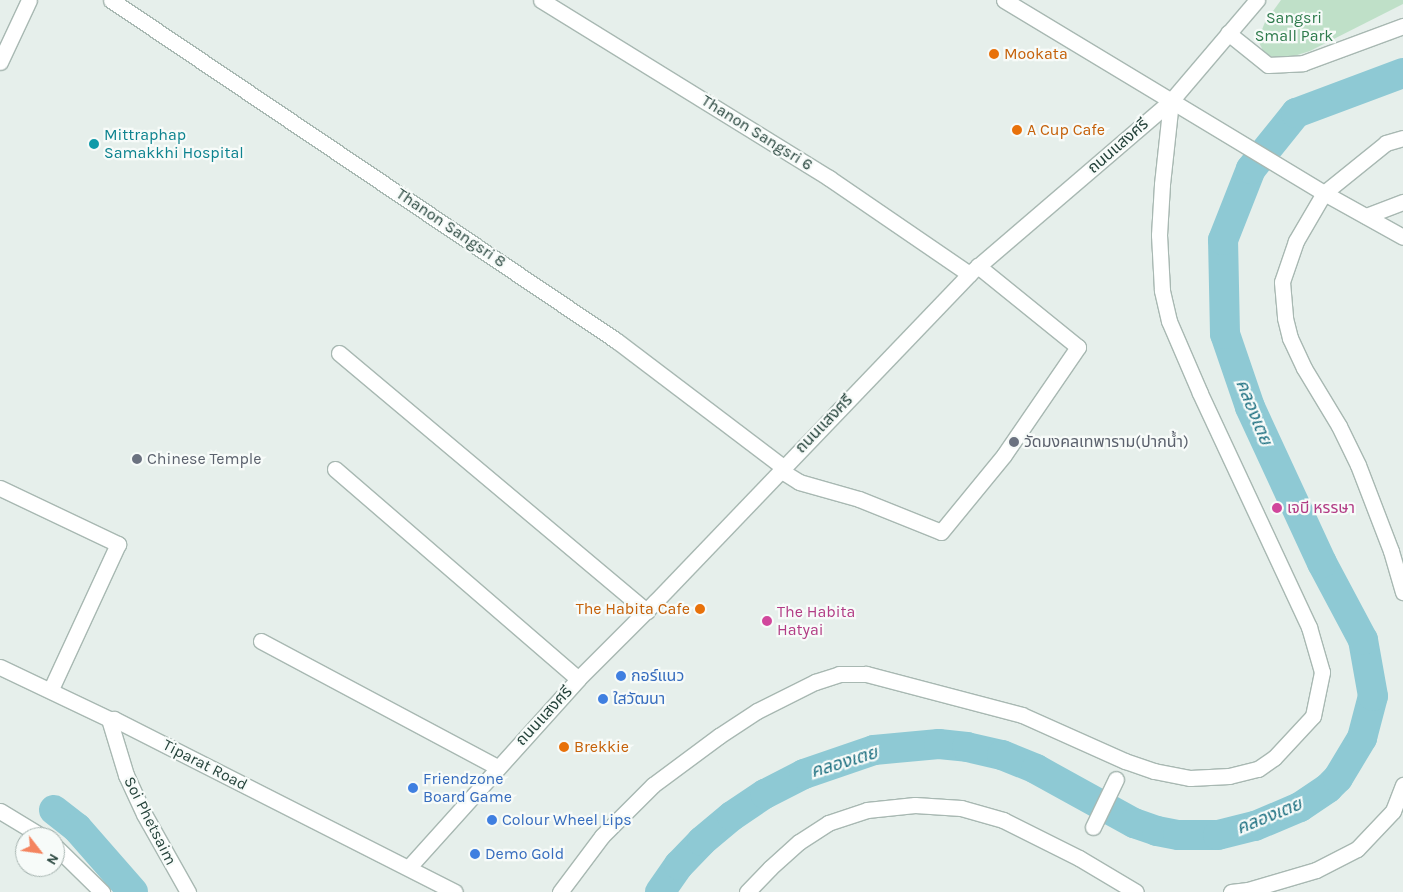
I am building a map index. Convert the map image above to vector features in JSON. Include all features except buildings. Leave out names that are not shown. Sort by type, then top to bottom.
[{"type":"street","points":[[0,62],[29,0]]},
{"type":"street","name":"Thanon Sangsri 8","points":[[111,0],[617,341],[799,482],[859,499],[941,532],[1004,456],[1078,347],[973,270]]},
{"type":"street","name":"Thanon Sangsri 6","points":[[541,0],[829,178],[973,270]]},
{"type":"street","points":[[1004,0],[1296,177],[1403,237]]},
{"type":"street","name":"ถนนเเสงศรี","points":[[408,867],[497,766],[578,679],[647,611],[973,270],[1171,101],[1257,0]]},
{"type":"street","points":[[1228,33],[1268,66],[1303,63],[1403,26]]},
{"type":"street","points":[[560,892],[602,836],[653,785],[719,736],[757,711],[815,682],[839,674],[866,674],[1022,715],[1125,760],[1154,770],[1190,778],[1229,776],[1258,768],[1274,758],[1313,716],[1322,672],[1309,627],[1200,393],[1170,321],[1162,290],[1159,235],[1162,184],[1171,101]]},
{"type":"street","points":[[1403,138],[1386,143],[1324,193],[1296,241],[1282,282],[1285,318],[1290,338],[1304,368],[1339,426],[1358,465],[1391,551],[1403,592]]},
{"type":"street","points":[[1366,216],[1403,202]]},
{"type":"street","points":[[339,353],[647,611]]},
{"type":"street","points":[[335,469],[578,679]]},
{"type":"street","points":[[0,488],[118,544],[51,689]]},
{"type":"street","points":[[261,641],[497,766]]},
{"type":"street","name":"Tiparat Road","points":[[0,667],[51,689],[109,719],[114,719],[455,892]]},
{"type":"street","name":"Soi Phetsaim","points":[[109,719],[130,783],[144,814],[188,892]]},
{"type":"street","points":[[1094,826],[1116,779]]},
{"type":"street","points":[[1231,892],[1248,890],[1285,879],[1339,860],[1357,849],[1398,814],[1403,785]]},
{"type":"street","points":[[747,892],[799,842],[828,823],[867,810],[915,805],[961,808],[1003,820],[1079,858],[1136,892]]},
{"type":"street","points":[[0,810],[27,827]]},
{"type":"street","points":[[65,856],[102,892]]},
{"type":"green space","name":"Sangsri Small Park","points":[[1281,0],[1403,0],[1403,4],[1310,51],[1291,57],[1275,58],[1264,53],[1258,40],[1265,22]]},
{"type":"waterway","name":"คลองเตย","points":[[660,892],[679,865],[702,841],[732,816],[765,794],[804,774],[874,750],[939,744],[967,747],[1002,755],[1036,769],[1134,823],[1157,831],[1178,835],[1218,835],[1255,826],[1300,807],[1328,788],[1338,778],[1362,738],[1373,696],[1363,640],[1322,563],[1250,407],[1225,334],[1223,240],[1251,169],[1296,113],[1403,73]]},
{"type":"waterway","name":"คลองเตย","points":[[54,810],[77,828],[133,892]]},
{"type":"place","name":"Mookata","points":[[994,54]]},
{"type":"place","name":"A Cup Cafe","points":[[1017,130]]},
{"type":"place","name":"Mittraphap Samakkhi Hospital","points":[[94,144]]},
{"type":"place","name":"วัดมงคลเทพาราม(ปากน้ำ)","points":[[1014,442]]},
{"type":"place","name":"Chinese Temple","points":[[137,459]]},
{"type":"place","name":"เจบี หรรษา","points":[[1277,508]]},
{"type":"place","name":"The Habita Cafe","points":[[700,609]]},
{"type":"place","name":"The Habita Hatyai","points":[[767,621]]},
{"type":"place","name":"กอร์แนว","points":[[621,676]]},
{"type":"place","name":"ใสวัฒนา","points":[[603,699]]},
{"type":"place","name":"Brekkie","points":[[564,747]]},
{"type":"place","name":"Friendzone Board Game","points":[[413,788]]},
{"type":"place","name":"Colour Wheel Lips","points":[[492,820]]},
{"type":"place","name":"Demo Gold","points":[[475,854]]}]
